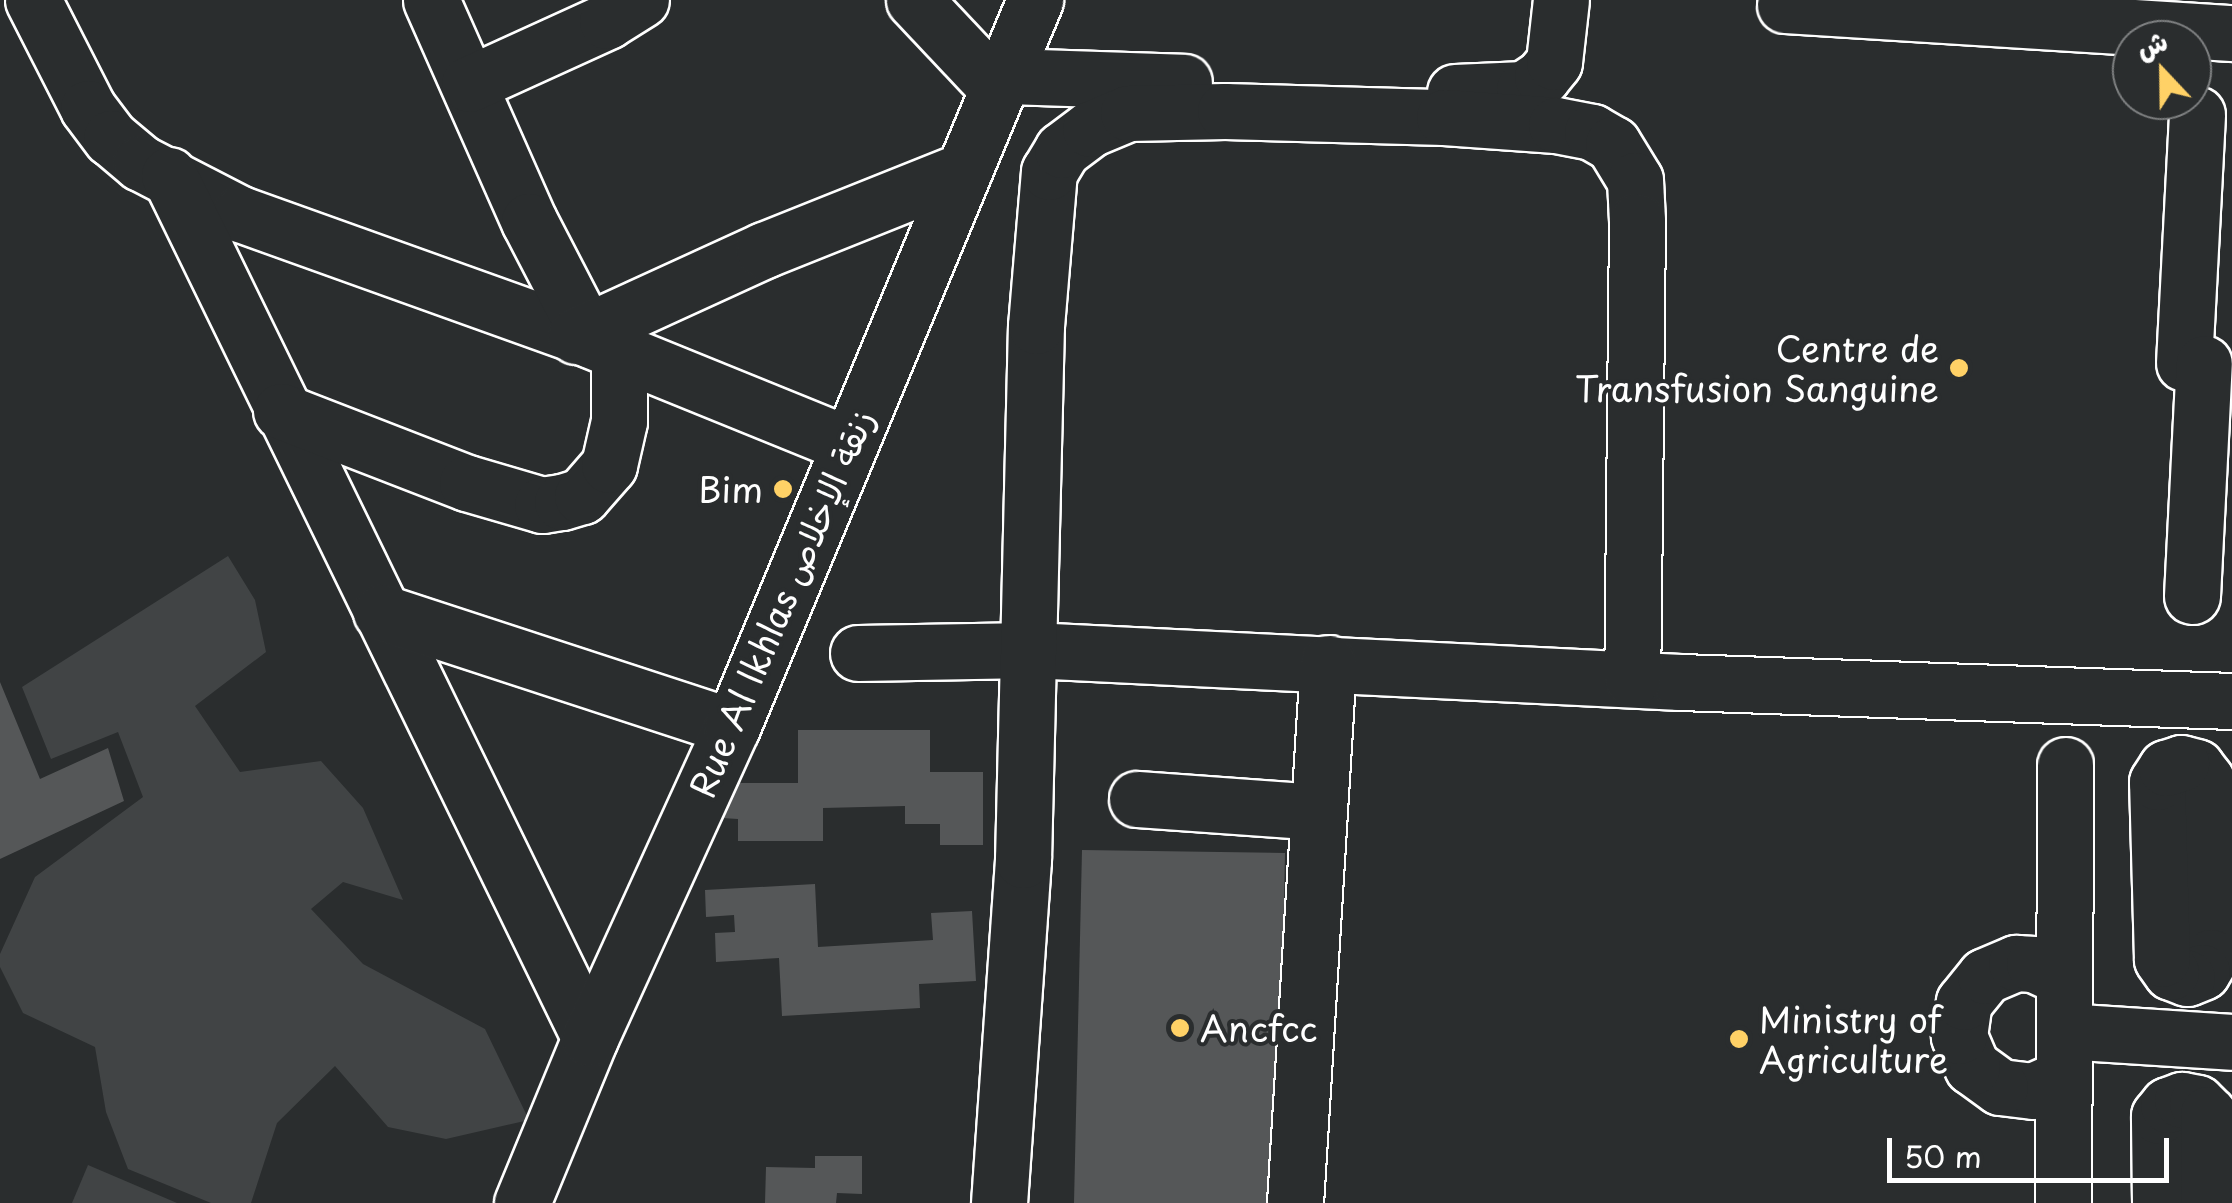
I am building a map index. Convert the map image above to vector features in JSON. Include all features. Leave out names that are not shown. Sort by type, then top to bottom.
[{"type":"street","points":[[33,0],[88,108],[111,138],[141,163],[240,214],[594,340],[847,444]]},
{"type":"street","points":[[280,411],[467,483],[542,505],[582,496],[610,465],[618,420],[594,340],[544,252],[431,0]]},
{"type":"street","points":[[470,84],[593,28],[640,0]]},
{"type":"street","points":[[914,0],[1002,83],[1462,92],[1524,89],[1554,62],[1560,0]]},
{"type":"street","name":"Rue Al Ikhlas زنقة الإخلاص","points":[[522,1203],[590,1038],[732,727],[847,444],[1036,0]]},
{"type":"street","points":[[1786,4],[2002,8],[2232,32]]},
{"type":"street","points":[[1000,1203],[1024,860],[1036,326],[1049,172],[1062,150],[1090,130],[1128,113],[1444,117],[1556,125],[1592,132],[1614,144],[1635,180],[1632,678]]},
{"type":"street","points":[[2192,596],[2197,120]]},
{"type":"street","points":[[594,340],[764,250],[964,170]]},
{"type":"street","points":[[169,175],[280,411],[590,1038]]},
{"type":"street","points":[[381,612],[732,727]]},
{"type":"street","points":[[858,653],[1031,650],[2232,701]]},
{"type":"street","points":[[1294,1203],[1328,664]]},
{"type":"street","points":[[2063,1203],[2065,766]]},
{"type":"street","points":[[1137,799],[1318,812]]},
{"type":"street","points":[[2190,1100],[2213,1040],[2195,976]]},
{"type":"street","points":[[2064,1028],[2213,1040]]},
{"type":"street","points":[[2160,1203],[2159,1116],[2174,1102],[2190,1100],[2208,1114],[2209,1203]]},
{"type":"shaded area","points":[[228,556],[255,600],[266,652],[195,706],[240,772],[321,761],[363,808],[403,900],[343,882],[311,909],[363,964],[485,1029],[529,1120],[446,1139],[388,1127],[335,1066],[277,1123],[251,1203],[211,1203],[128,1169],[106,1112],[95,1047],[23,1013],[0,967],[0,954],[35,877],[143,797],[118,732],[51,759],[22,687]]},
{"type":"shaded area","points":[[88,1165],[177,1203],[72,1203]]},
{"type":"building","points":[[0,682],[40,779],[108,748],[124,801],[0,859]]},
{"type":"building","points":[[798,730],[930,730],[930,772],[983,772],[983,845],[940,845],[940,824],[905,824],[905,806],[823,808],[823,841],[738,841],[738,819],[722,818],[723,783],[798,783]]},
{"type":"building","name":"Ancfcc","points":[[1082,850],[1285,853],[1278,1203],[1074,1203]]},
{"type":"building","points":[[815,884],[818,947],[933,940],[931,913],[972,911],[976,981],[919,984],[920,1008],[782,1016],[779,958],[716,962],[715,933],[735,932],[734,915],[706,917],[705,890]]},
{"type":"building","points":[[815,1156],[862,1156],[862,1194],[837,1193],[836,1203],[765,1203],[766,1167],[815,1168]]},
{"type":"place","name":"Centre de Transfusion Sanguine","points":[[1959,368]]},
{"type":"place","name":"Bim","points":[[783,489]]},
{"type":"place","name":"Ancfcc","points":[[1180,1028]]},
{"type":"place","name":"Ministry of Agriculture","points":[[1739,1039]]}]
